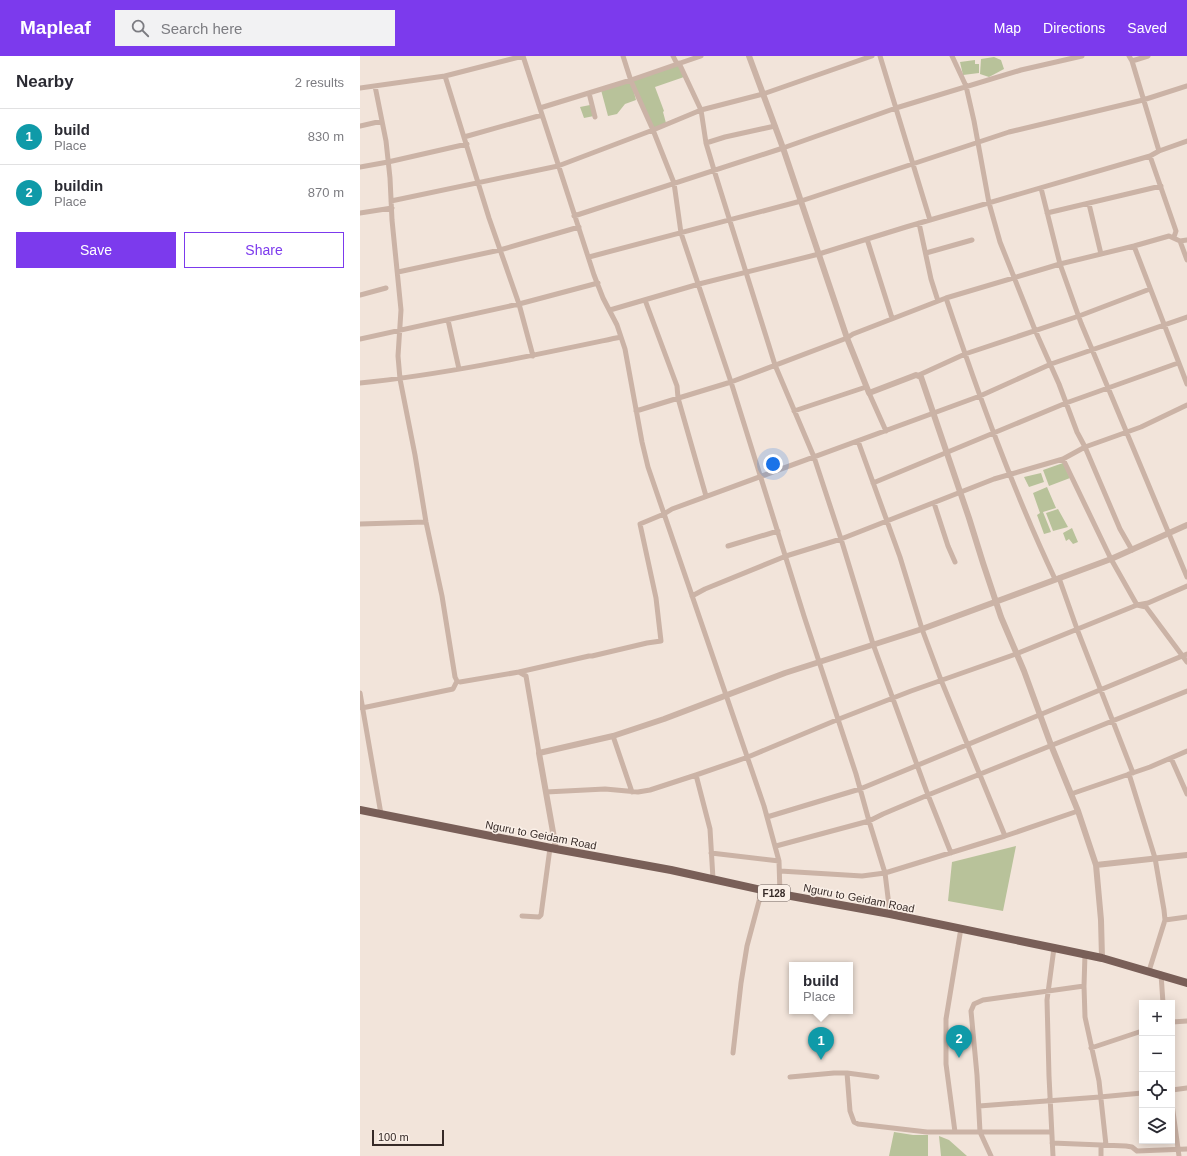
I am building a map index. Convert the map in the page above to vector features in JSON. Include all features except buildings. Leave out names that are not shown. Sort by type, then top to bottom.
[{"type":"main road","name":"Nguru to Geidam Road","points":[[360,810],[553,849],[671,870],[780,894],[961,928],[1102,958],[1161,974],[1187,983]]},
{"type":"street","points":[[360,88],[446,76],[523,56],[574,216],[598,283],[617,325],[625,348],[648,467],[748,757],[776,846],[780,871],[780,894]]},
{"type":"street","points":[[623,56],[631,80],[654,130],[674,183],[681,233],[731,382],[819,662],[839,719],[885,873],[890,914]]},
{"type":"street","points":[[673,56],[701,110],[706,143],[775,366],[814,457],[873,644],[892,699],[951,853]]},
{"type":"street","points":[[540,108],[631,80],[701,56]]},
{"type":"street","points":[[749,56],[820,254],[847,338],[886,431]]},
{"type":"street","points":[[391,201],[479,184],[558,166],[654,130],[701,110],[763,94],[872,56]]},
{"type":"street","points":[[880,56],[930,220]]},
{"type":"street","points":[[952,56],[966,86],[989,203],[1000,242],[1035,330],[1051,364],[1077,432],[1085,447],[1120,529],[1132,550]]},
{"type":"street","points":[[574,216],[783,148],[896,108],[1022,70],[1082,56]]},
{"type":"street","points":[[1148,56],[1131,58],[1159,151]]},
{"type":"street","points":[[446,76],[466,144],[519,304],[533,356]]},
{"type":"street","points":[[375,86],[388,162],[398,272],[401,310],[398,356],[400,379],[426,522],[442,596],[455,678],[458,681]]},
{"type":"street","points":[[589,257],[801,201],[978,142],[1042,124],[1143,100],[1187,86]]},
{"type":"street","points":[[589,93],[595,117]]},
{"type":"street","points":[[464,136],[542,115]]},
{"type":"street","points":[[360,126],[382,121]]},
{"type":"street","points":[[706,143],[725,137],[775,126]]},
{"type":"street","points":[[610,310],[699,284],[820,254],[919,223],[1150,156],[1159,151],[1187,141]]},
{"type":"street","points":[[360,167],[466,144]]},
{"type":"street","points":[[1150,156],[1176,231],[1174,237]]},
{"type":"street","points":[[1047,213],[1161,186]]},
{"type":"street","points":[[1041,188],[1060,264],[1079,316],[1187,577]]},
{"type":"street","points":[[1089,204],[1101,254]]},
{"type":"street","points":[[360,213],[392,208]]},
{"type":"street","points":[[919,223],[931,279],[938,301]]},
{"type":"street","points":[[398,272],[500,250],[579,227]]},
{"type":"street","points":[[636,411],[731,382],[775,366],[847,338],[853,334],[892,318],[946,298],[1060,264],[1169,236],[1180,241],[1187,260]]},
{"type":"street","points":[[867,239],[892,318]]},
{"type":"street","points":[[926,253],[972,240]]},
{"type":"street","points":[[1180,241],[1187,240]]},
{"type":"street","points":[[1134,246],[1187,384]]},
{"type":"street","points":[[360,340],[519,304],[598,283]]},
{"type":"street","points":[[360,295],[386,288]]},
{"type":"street","points":[[794,411],[919,375],[965,354],[1079,316],[1150,288]]},
{"type":"street","points":[[946,298],[980,396],[1010,475],[1037,542],[1057,579],[1113,721],[1131,773],[1155,858],[1165,920],[1149,971]]},
{"type":"street","points":[[644,300],[676,386],[678,398],[706,496]]},
{"type":"street","points":[[458,681],[460,682],[519,672],[661,641],[656,598],[640,524],[672,509],[706,496],[980,396],[1051,364],[1187,317]]},
{"type":"street","points":[[448,320],[459,369]]},
{"type":"street","points":[[360,383],[400,379],[533,356],[621,337]]},
{"type":"street","points":[[873,483],[1066,404],[1178,363]]},
{"type":"street","points":[[919,375],[934,413],[961,492],[996,601],[1024,671],[1039,716],[1078,811],[1096,865],[1101,920],[1102,958]]},
{"type":"street","points":[[692,596],[705,588],[786,556],[841,539],[961,492],[1063,459],[1085,447],[1128,433],[1187,405]]},
{"type":"street","points":[[858,441],[900,557],[922,629],[941,680],[1005,836]]},
{"type":"street","points":[[1063,459],[1111,559],[1137,605],[1146,607],[1185,655],[1187,662]]},
{"type":"street","points":[[934,503],[948,546],[955,562]]},
{"type":"street","points":[[360,524],[426,522]]},
{"type":"street","points":[[539,753],[613,736],[664,719],[819,662],[922,629],[1111,559],[1187,524]]},
{"type":"street","points":[[728,546],[778,531]]},
{"type":"street","points":[[546,792],[605,789],[632,792],[650,790],[748,757],[839,719],[941,680],[1016,654],[1137,605],[1148,603],[1187,586]]},
{"type":"street","points":[[767,817],[860,789],[1185,655]]},
{"type":"street","points":[[519,672],[526,676],[546,792],[553,849],[541,915],[539,917],[522,916]]},
{"type":"street","points":[[362,708],[453,688],[458,681]]},
{"type":"street","points":[[776,846],[869,821],[928,795],[1187,691]]},
{"type":"street","points":[[360,693],[380,814]]},
{"type":"street","points":[[613,736],[632,792]]},
{"type":"street","points":[[1071,794],[1187,751]]},
{"type":"street","points":[[1171,758],[1185,785],[1187,794]]},
{"type":"street","points":[[696,775],[710,829],[713,879]]},
{"type":"street","points":[[780,871],[862,876],[885,873],[1005,836],[1078,811]]},
{"type":"street","points":[[711,854],[779,861]]},
{"type":"street","points":[[1096,865],[1187,855]]},
{"type":"street","points":[[733,1053],[747,946],[762,890]]},
{"type":"street","points":[[1165,920],[1187,917]]},
{"type":"street","points":[[955,1132],[946,1064],[946,1019],[961,928]]},
{"type":"street","points":[[1053,1156],[1047,1000],[1054,948]]},
{"type":"street","points":[[1085,954],[1085,1017],[1099,1081],[1104,1145],[1101,1156]]},
{"type":"street","points":[[1161,974],[1163,1000]]},
{"type":"street","points":[[991,1156],[980,1132],[971,1011],[974,1004],[983,1000],[1084,986]]},
{"type":"street","points":[[1175,1022],[1187,1020]]},
{"type":"street","points":[[1091,1048],[1139,1032]]},
{"type":"street","points":[[790,1077],[834,1073],[847,1073],[877,1077]]},
{"type":"street","points":[[847,1073],[850,1111],[854,1122],[858,1124],[927,1132],[1051,1132]]},
{"type":"street","points":[[1175,1090],[1187,1088]]},
{"type":"street","points":[[979,1106],[1139,1093]]},
{"type":"street","points":[[1172,1108],[1178,1153]]},
{"type":"street","points":[[1052,1143],[1126,1146],[1132,1147],[1137,1154],[1178,1153],[1187,1149]]},
{"type":"green space","points":[[994,57],[1001,60],[1004,69],[989,77],[980,74],[981,59]]},
{"type":"green space","points":[[975,60],[975,64],[979,64],[979,73],[963,75],[960,62]]},
{"type":"green space","points":[[678,64],[684,77],[655,87],[664,111],[666,123],[654,128],[632,81]]},
{"type":"green space","points":[[631,81],[636,100],[625,104],[617,114],[608,116],[601,90]]},
{"type":"green space","points":[[590,105],[594,116],[584,118],[580,107]]},
{"type":"green space","points":[[1063,463],[1070,478],[1049,486],[1043,470]]},
{"type":"green space","points":[[1041,473],[1044,482],[1029,487],[1024,477]]},
{"type":"green space","points":[[1047,487],[1056,508],[1043,512],[1051,532],[1044,534],[1037,515],[1040,513],[1033,493]]},
{"type":"green space","points":[[1058,509],[1068,527],[1053,531],[1046,513]]},
{"type":"green space","points":[[1072,528],[1078,542],[1073,544],[1069,539],[1066,541],[1063,533]]},
{"type":"green space","points":[[1016,846],[1003,911],[948,901],[952,862]]},
{"type":"green space","points":[[894,1132],[913,1135],[928,1135],[928,1156],[889,1156]]},
{"type":"green space","points":[[939,1136],[949,1140],[967,1156],[941,1156]]},
{"type":"place","name":"buildin","points":[[959,1058]]},
{"type":"place","name":"build","points":[[821,1060]]}]
